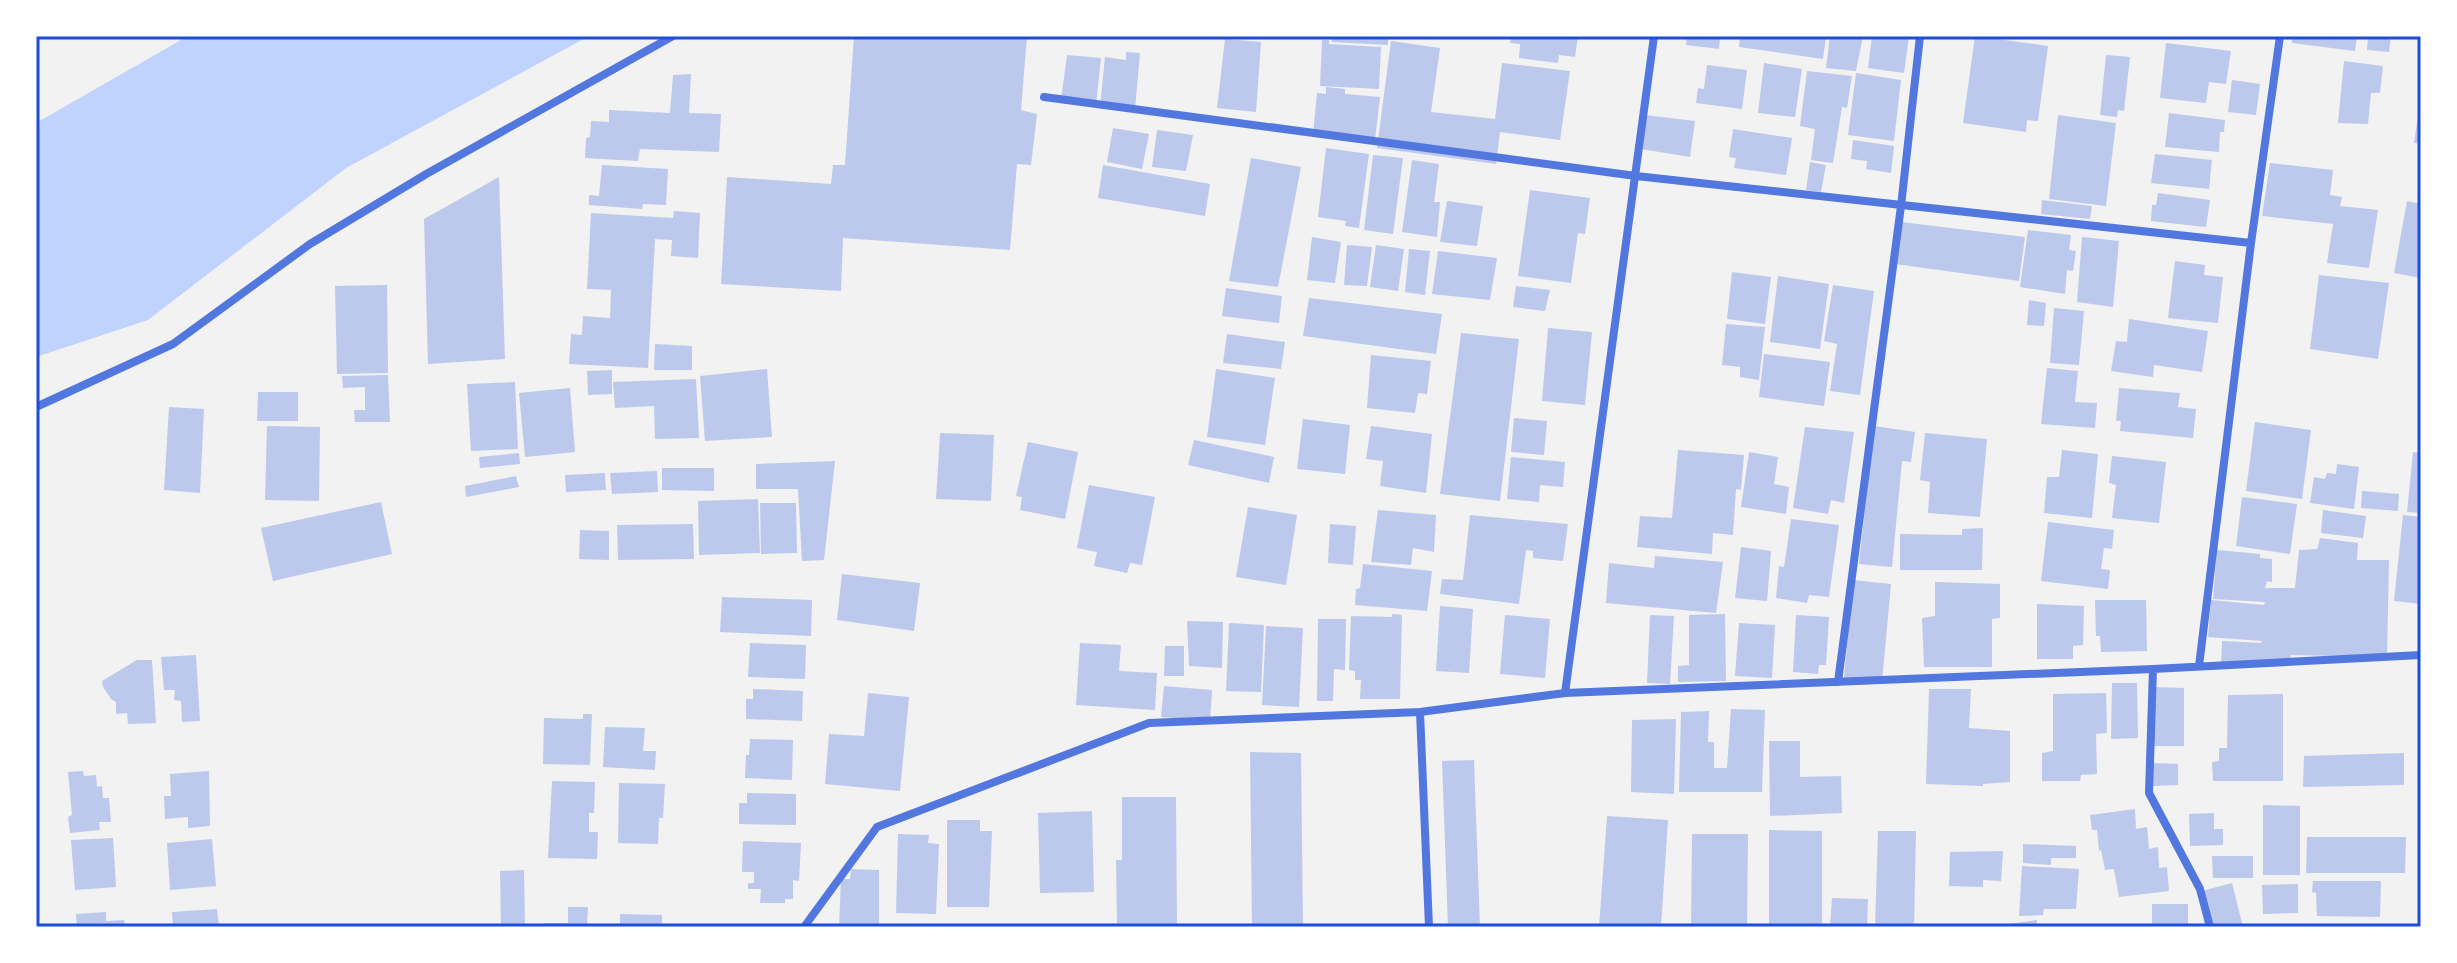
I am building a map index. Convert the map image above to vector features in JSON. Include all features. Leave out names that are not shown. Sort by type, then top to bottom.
[{"type":"street","points":[[36,407],[173,344],[310,244],[428,173],[673,36]]},
{"type":"street","points":[[1565,693],[1654,36]]},
{"type":"street","points":[[1838,682],[1901,206],[1920,36]]},
{"type":"street","points":[[2199,666],[2280,36]]},
{"type":"street","points":[[1044,97],[1636,176],[2251,243]]},
{"type":"street","points":[[804,927],[877,827],[1149,723],[1420,712],[1565,693],[2421,655]]},
{"type":"street","points":[[2153,669],[2149,793],[2200,889],[2210,927]]},
{"type":"street","points":[[1420,712],[1429,927]]},
{"type":"water","points":[[188,36],[589,36],[346,168],[148,320],[36,357],[36,123]]},
{"type":"building","points":[[854,36],[1027,36],[1021,110],[1037,114],[1031,165],[1017,164],[1010,250],[843,238],[841,291],[721,284],[727,177],[831,184],[833,165],[845,165]]},
{"type":"building","points":[[1332,36],[1388,36],[1388,45],[1332,42]]},
{"type":"building","points":[[1511,36],[1578,36],[1575,57],[1559,55],[1558,63],[1519,58],[1520,44],[1510,43]]},
{"type":"building","points":[[1687,36],[1720,36],[1719,49],[1686,45]]},
{"type":"building","points":[[1740,36],[1826,36],[1823,59],[1739,47]]},
{"type":"building","points":[[1830,36],[1863,36],[1856,71],[1826,68]]},
{"type":"building","points":[[1872,36],[1909,36],[1904,73],[1868,68]]},
{"type":"building","points":[[1975,36],[2048,46],[2038,121],[2027,120],[2026,132],[1963,123]]},
{"type":"building","points":[[2292,36],[2357,36],[2355,51],[2292,43]]},
{"type":"building","points":[[2368,36],[2391,36],[2389,52],[2367,50]]},
{"type":"building","points":[[1225,39],[1261,42],[1256,112],[1217,108]]},
{"type":"building","points":[[1322,40],[1329,40],[1329,44],[1381,47],[1379,89],[1320,86]]},
{"type":"building","points":[[1391,41],[1440,48],[1431,112],[1495,119],[1502,63],[1570,71],[1560,140],[1500,132],[1496,164],[1377,148]]},
{"type":"building","points":[[2166,43],[2231,51],[2226,84],[2209,82],[2206,103],[2160,98]]},
{"type":"building","points":[[1126,52],[1140,53],[1135,110],[1100,107],[1105,57],[1126,60]]},
{"type":"building","points":[[1067,55],[1101,58],[1096,105],[1061,100]]},
{"type":"building","points":[[2106,55],[2130,57],[2124,111],[2118,110],[2117,117],[2100,115]]},
{"type":"building","points":[[2344,61],[2383,66],[2380,93],[2371,93],[2368,124],[2338,123]]},
{"type":"building","points":[[1764,63],[1802,69],[1795,117],[1758,113]]},
{"type":"building","points":[[1707,65],[1747,70],[1742,109],[1696,103],[1698,88],[1704,89]]},
{"type":"building","points":[[1807,71],[1852,76],[1847,108],[1842,107],[1833,163],[1811,160],[1815,129],[1800,126]]},
{"type":"building","points":[[1856,73],[1901,80],[1894,141],[1848,135]]},
{"type":"building","points":[[691,74],[689,113],[721,114],[719,152],[640,149],[638,161],[585,158],[591,121],[609,122],[609,110],[670,113],[673,75]]},
{"type":"building","points":[[2232,80],[2260,84],[2256,115],[2228,112]]},
{"type":"building","points":[[1326,87],[1345,89],[1345,94],[1380,97],[1375,140],[1313,134],[1317,93],[1326,94]]},
{"type":"building","points":[[2421,109],[2421,144],[2414,143]]},
{"type":"building","points":[[2169,113],[2225,120],[2224,132],[2220,132],[2219,152],[2165,147]]},
{"type":"building","points":[[1645,115],[1695,121],[1690,157],[1641,149]]},
{"type":"building","points":[[2058,115],[2116,123],[2106,206],[2049,199]]},
{"type":"building","points":[[1113,128],[1149,134],[1142,169],[1107,162]]},
{"type":"building","points":[[1733,129],[1792,138],[1786,175],[1734,168],[1736,158],[1729,157]]},
{"type":"building","points":[[1157,130],[1193,135],[1186,171],[1152,167]]},
{"type":"building","points":[[1853,140],[1894,146],[1891,173],[1866,169],[1867,161],[1851,159]]},
{"type":"building","points":[[1326,148],[1369,154],[1359,228],[1345,226],[1346,221],[1318,217]]},
{"type":"building","points":[[2155,154],[2212,160],[2209,189],[2151,183]]},
{"type":"building","points":[[1373,155],[1403,158],[1393,234],[1364,230]]},
{"type":"building","points":[[1251,158],[1301,167],[1278,287],[1229,281]]},
{"type":"building","points":[[1412,160],[1439,164],[1434,202],[1440,202],[1437,237],[1402,232]]},
{"type":"building","points":[[1810,162],[1826,165],[1821,192],[1806,190]]},
{"type":"building","points":[[2270,163],[2333,170],[2330,195],[2342,197],[2340,206],[2378,210],[2369,268],[2327,263],[2333,224],[2262,216]]},
{"type":"building","points":[[602,165],[668,169],[666,205],[643,204],[642,209],[589,205],[589,195],[599,196]]},
{"type":"building","points":[[1103,165],[1210,184],[1205,216],[1098,198]]},
{"type":"building","points":[[499,177],[505,359],[428,364],[424,219]]},
{"type":"building","points":[[1530,190],[1590,198],[1585,234],[1578,233],[1571,283],[1518,276]]},
{"type":"building","points":[[2158,193],[2210,200],[2206,227],[2151,221],[2152,205],[2156,205]]},
{"type":"building","points":[[2042,200],[2092,206],[2090,219],[2041,214]]},
{"type":"building","points":[[1447,201],[1483,206],[1477,246],[1440,242]]},
{"type":"building","points":[[2407,201],[2421,204],[2421,278],[2394,273]]},
{"type":"building","points":[[674,211],[700,213],[698,258],[671,256],[672,240],[655,239],[648,368],[569,364],[571,334],[582,335],[583,316],[610,318],[611,290],[587,289],[591,213],[673,218]]},
{"type":"building","points":[[1901,222],[2025,237],[2019,281],[1895,264]]},
{"type":"building","points":[[2028,230],[2071,235],[2069,250],[2076,251],[2073,271],[2067,270],[2065,294],[2020,287]]},
{"type":"building","points":[[1312,237],[1341,242],[1335,283],[1307,280]]},
{"type":"building","points":[[2082,237],[2119,241],[2113,307],[2077,302]]},
{"type":"building","points":[[1347,245],[1372,247],[1367,286],[1344,285]]},
{"type":"building","points":[[1376,245],[1404,249],[1398,291],[1370,287]]},
{"type":"building","points":[[1409,249],[1430,251],[1425,295],[1405,292]]},
{"type":"building","points":[[1438,251],[1497,258],[1490,300],[1432,294]]},
{"type":"building","points":[[2175,261],[2205,265],[2204,275],[2223,277],[2218,323],[2168,318]]},
{"type":"building","points":[[1732,272],[1771,277],[1765,324],[1727,319]]},
{"type":"building","points":[[2319,275],[2389,283],[2378,359],[2310,349]]},
{"type":"building","points":[[1778,276],[1829,284],[1820,349],[1770,342]]},
{"type":"building","points":[[387,285],[388,373],[337,374],[335,286]]},
{"type":"building","points":[[1833,285],[1874,291],[1860,395],[1830,391],[1837,344],[1824,341]]},
{"type":"building","points":[[1516,286],[1550,290],[1545,311],[1513,307]]},
{"type":"building","points":[[1226,288],[1282,296],[1279,323],[1222,316]]},
{"type":"building","points":[[1309,298],[1442,314],[1436,354],[1303,336]]},
{"type":"building","points":[[2029,300],[2046,303],[2044,326],[2027,325]]},
{"type":"building","points":[[2054,308],[2084,311],[2079,365],[2050,363]]},
{"type":"building","points":[[2129,319],[2208,331],[2202,372],[2154,365],[2153,377],[2111,371],[2116,341],[2127,342]]},
{"type":"building","points":[[1726,324],[1765,327],[1759,380],[1740,377],[1740,367],[1722,365]]},
{"type":"building","points":[[1548,328],[1592,332],[1585,405],[1542,401]]},
{"type":"building","points":[[1461,333],[1519,339],[1500,501],[1440,494]]},
{"type":"building","points":[[1227,334],[1285,342],[1281,369],[1223,363]]},
{"type":"building","points":[[655,344],[692,346],[692,370],[654,370]]},
{"type":"building","points":[[1764,354],[1830,362],[1824,406],[1759,397]]},
{"type":"building","points":[[1371,355],[1431,361],[1427,394],[1418,393],[1415,413],[1367,408]]},
{"type":"building","points":[[2047,368],[2078,371],[2075,402],[2097,403],[2095,428],[2041,424]]},
{"type":"building","points":[[767,369],[772,437],[705,441],[700,376]]},
{"type":"building","points":[[1216,369],[1275,378],[1265,445],[1207,437]]},
{"type":"building","points":[[612,370],[612,394],[588,395],[587,371]]},
{"type":"building","points":[[388,375],[390,422],[355,422],[354,410],[365,410],[365,387],[343,388],[342,376]]},
{"type":"building","points":[[696,379],[699,438],[655,439],[654,406],[615,408],[613,382]]},
{"type":"building","points":[[515,382],[518,449],[471,451],[467,384]]},
{"type":"building","points":[[570,388],[575,452],[525,457],[519,393]]},
{"type":"building","points":[[2119,388],[2180,393],[2178,407],[2196,409],[2193,438],[2120,431],[2121,421],[2116,421]]},
{"type":"building","points":[[258,392],[298,392],[298,421],[257,421]]},
{"type":"building","points":[[169,407],[204,409],[200,493],[164,490]]},
{"type":"building","points":[[1514,418],[1547,421],[1544,455],[1511,452]]},
{"type":"building","points":[[1303,419],[1350,425],[1345,474],[1297,469]]},
{"type":"building","points":[[2255,422],[2311,430],[2302,499],[2246,491]]},
{"type":"building","points":[[267,426],[320,427],[319,501],[265,500]]},
{"type":"building","points":[[1371,426],[1432,434],[1426,493],[1380,486],[1383,461],[1366,459]]},
{"type":"building","points":[[1874,426],[1915,432],[1911,462],[1902,461],[1892,567],[1859,564]]},
{"type":"building","points":[[1805,427],[1854,432],[1844,503],[1831,500],[1828,514],[1793,508]]},
{"type":"building","points":[[940,433],[994,435],[991,501],[936,499]]},
{"type":"building","points":[[1925,433],[1987,439],[1980,517],[1928,513],[1930,482],[1920,480]]},
{"type":"building","points":[[1194,440],[1274,457],[1269,483],[1188,465]]},
{"type":"building","points":[[1028,442],[1078,452],[1065,519],[1020,510],[1022,497],[1016,496]]},
{"type":"building","points":[[1678,450],[1744,455],[1741,490],[1736,489],[1733,535],[1713,533],[1712,554],[1637,547],[1640,516],[1672,518]]},
{"type":"building","points":[[2062,450],[2098,454],[2092,518],[2044,513],[2047,477],[2059,477]]},
{"type":"building","points":[[1749,452],[1778,457],[1774,484],[1789,487],[1786,514],[1741,507]]},
{"type":"building","points":[[2413,452],[2421,453],[2421,513],[2407,512]]},
{"type":"building","points":[[519,453],[520,464],[480,468],[479,457]]},
{"type":"building","points":[[2112,456],[2166,462],[2159,523],[2112,518],[2116,485],[2109,483]]},
{"type":"building","points":[[1511,457],[1565,462],[1563,487],[1540,485],[1539,502],[1507,499]]},
{"type":"building","points":[[835,461],[824,560],[802,561],[798,489],[756,489],[756,464]]},
{"type":"building","points":[[2337,464],[2359,467],[2354,509],[2310,503],[2314,477],[2325,479],[2327,473],[2336,474]]},
{"type":"building","points":[[662,468],[714,468],[714,491],[662,490]]},
{"type":"building","points":[[657,471],[658,492],[612,494],[610,473]]},
{"type":"building","points":[[605,473],[606,490],[566,492],[565,475]]},
{"type":"building","points":[[516,476],[519,487],[466,497],[465,486]]},
{"type":"building","points":[[1089,485],[1155,497],[1142,565],[1130,563],[1127,573],[1094,566],[1097,552],[1077,548]]},
{"type":"building","points":[[2362,491],[2399,494],[2398,511],[2361,508]]},
{"type":"building","points":[[2242,497],[2297,504],[2290,554],[2236,546]]},
{"type":"building","points":[[758,499],[760,553],[699,555],[698,501]]},
{"type":"building","points":[[381,502],[392,554],[273,581],[261,528]]},
{"type":"building","points":[[760,503],[796,503],[797,553],[761,554]]},
{"type":"building","points":[[1248,507],[1297,515],[1286,585],[1236,577]]},
{"type":"building","points":[[1378,510],[1436,515],[1434,552],[1413,548],[1411,565],[1371,562]]},
{"type":"building","points":[[2323,510],[2366,516],[2363,538],[2321,533]]},
{"type":"building","points":[[1470,515],[1568,524],[1563,561],[1533,558],[1533,551],[1526,550],[1519,604],[1440,594],[1442,579],[1463,580]]},
{"type":"building","points":[[2403,515],[2421,517],[2421,604],[2394,601]]},
{"type":"building","points":[[1791,519],[1839,525],[1829,597],[1809,595],[1807,603],[1776,598],[1779,566],[1784,567]]},
{"type":"building","points":[[2048,522],[2114,530],[2112,549],[2104,548],[2101,569],[2110,570],[2108,589],[2041,581]]},
{"type":"building","points":[[693,524],[694,559],[618,560],[617,525]]},
{"type":"building","points":[[1330,524],[1356,526],[1353,565],[1328,563]]},
{"type":"building","points":[[1983,528],[1982,570],[1900,570],[1900,534],[1962,535],[1962,529]]},
{"type":"building","points":[[580,530],[609,531],[609,560],[579,559]]},
{"type":"building","points":[[2320,538],[2358,543],[2357,560],[2389,560],[2387,657],[2291,655],[2289,663],[2221,663],[2222,641],[2262,641],[2208,637],[2211,600],[2264,605],[2265,602],[2213,599],[2217,550],[2260,554],[2260,558],[2272,559],[2272,582],[2267,581],[2265,588],[2295,588],[2299,550],[2317,549]]},
{"type":"building","points":[[1741,547],[1771,551],[1767,601],[1735,598]]},
{"type":"building","points":[[1655,556],[1723,562],[1716,613],[1606,603],[1609,563],[1654,568]]},
{"type":"building","points":[[1363,564],[1432,571],[1427,611],[1355,605]]},
{"type":"building","points":[[842,574],[920,583],[914,631],[837,620]]},
{"type":"building","points":[[1853,580],[1891,584],[1882,682],[1844,678]]},
{"type":"building","points":[[1935,582],[2000,584],[2000,618],[1992,619],[1992,667],[1924,667],[1922,618],[1935,616]]},
{"type":"building","points":[[722,597],[812,600],[811,636],[720,632]]},
{"type":"building","points":[[2095,600],[2146,600],[2147,651],[2101,652],[2100,636],[2096,636]]},
{"type":"building","points":[[2037,604],[2084,606],[2083,645],[2073,646],[2073,659],[2037,659]]},
{"type":"building","points":[[1440,606],[1473,609],[1469,673],[1436,671]]},
{"type":"building","points":[[1392,614],[1402,615],[1400,699],[1360,699],[1361,680],[1355,680],[1355,671],[1349,670],[1351,616],[1392,617]]},
{"type":"building","points":[[1725,614],[1726,681],[1678,682],[1678,666],[1689,665],[1689,615]]},
{"type":"building","points":[[1505,615],[1550,619],[1545,678],[1500,674]]},
{"type":"building","points":[[1650,615],[1674,616],[1670,684],[1647,683]]},
{"type":"building","points":[[1796,615],[1829,617],[1826,665],[1819,665],[1818,674],[1793,672]]},
{"type":"building","points":[[1318,619],[1346,619],[1345,670],[1334,669],[1333,701],[1317,701]]},
{"type":"building","points":[[1187,621],[1223,622],[1222,668],[1189,666]]},
{"type":"building","points":[[1229,623],[1264,625],[1261,692],[1226,691]]},
{"type":"building","points":[[1739,623],[1775,625],[1772,678],[1735,676]]},
{"type":"building","points":[[1266,626],[1303,628],[1299,707],[1262,705]]},
{"type":"building","points":[[750,643],[806,645],[805,679],[748,677]]},
{"type":"building","points":[[1080,643],[1121,645],[1119,671],[1157,673],[1155,710],[1076,705]]},
{"type":"building","points":[[1165,646],[1184,646],[1184,676],[1164,676]]},
{"type":"building","points":[[196,655],[200,721],[182,722],[181,701],[174,700],[175,690],[164,690],[161,657]]},
{"type":"building","points":[[137,660],[152,660],[156,723],[128,724],[127,713],[116,714],[116,702],[103,687],[102,681]]},
{"type":"building","points":[[2112,683],[2137,683],[2138,738],[2111,739]]},
{"type":"building","points":[[1164,686],[1212,690],[1210,721],[1161,717]]},
{"type":"building","points":[[2154,687],[2184,688],[2184,746],[2153,746]]},
{"type":"building","points":[[753,689],[803,691],[802,721],[746,719],[746,699],[753,699]]},
{"type":"building","points":[[1929,689],[1971,689],[1969,728],[2010,731],[2010,782],[1983,786],[1926,784]]},
{"type":"building","points":[[868,693],[909,697],[900,791],[825,784],[829,734],[864,736]]},
{"type":"building","points":[[2106,693],[2107,733],[2096,734],[2097,774],[2081,775],[2080,781],[2042,781],[2042,753],[2053,751],[2053,694]]},
{"type":"building","points":[[2283,694],[2283,781],[2213,781],[2212,762],[2219,761],[2219,748],[2227,748],[2228,695]]},
{"type":"building","points":[[1731,709],[1765,710],[1762,792],[1679,792],[1681,712],[1709,711],[1708,742],[1714,742],[1714,768],[1727,768]]},
{"type":"building","points":[[583,714],[592,714],[590,765],[543,764],[544,718],[583,719]]},
{"type":"building","points":[[1676,719],[1674,794],[1631,792],[1632,720]]},
{"type":"building","points":[[605,727],[645,728],[643,751],[656,751],[655,770],[603,767]]},
{"type":"building","points":[[750,739],[793,740],[792,780],[745,778]]},
{"type":"building","points":[[1769,741],[1800,741],[1800,777],[1841,776],[1842,813],[1770,816]]},
{"type":"building","points":[[1250,752],[1301,753],[1303,927],[1252,927]]},
{"type":"building","points":[[2404,753],[2404,785],[2303,787],[2304,756]]},
{"type":"building","points":[[1474,760],[1480,927],[1448,927],[1442,761]]},
{"type":"building","points":[[2152,763],[2178,764],[2178,785],[2153,786]]},
{"type":"building","points":[[83,771],[84,776],[96,775],[97,787],[102,786],[103,798],[109,798],[111,822],[99,822],[100,830],[70,833],[68,817],[72,815],[68,772]]},
{"type":"building","points":[[209,771],[210,826],[188,828],[188,817],[165,819],[164,796],[171,796],[170,774]]},
{"type":"building","points":[[552,781],[595,782],[594,813],[589,813],[589,832],[598,832],[597,859],[548,858]]},
{"type":"building","points":[[619,783],[665,784],[658,844],[618,843]]},
{"type":"building","points":[[747,793],[796,794],[796,825],[739,824],[739,803],[747,803]]},
{"type":"building","points":[[1122,797],[1176,797],[1177,927],[1117,927],[1116,860],[1122,860]]},
{"type":"building","points":[[2263,805],[2300,806],[2300,875],[2263,875]]},
{"type":"building","points":[[2135,809],[2136,829],[2147,827],[2149,849],[2158,847],[2159,868],[2167,867],[2169,891],[2119,897],[2114,869],[2105,870],[2097,830],[2092,830],[2090,815]]},
{"type":"building","points":[[1092,811],[1094,892],[1040,893],[1038,813]]},
{"type":"building","points":[[2214,813],[2214,829],[2223,829],[2223,845],[2190,846],[2189,814]]},
{"type":"building","points":[[1607,816],[1668,820],[1661,927],[1599,927]]},
{"type":"building","points":[[947,820],[980,820],[980,831],[992,831],[989,907],[947,907]]},
{"type":"building","points":[[1769,830],[1822,831],[1822,927],[1769,927]]},
{"type":"building","points":[[1878,831],[1916,831],[1914,927],[1875,927]]},
{"type":"building","points":[[898,834],[929,835],[928,843],[939,844],[936,914],[896,913]]},
{"type":"building","points":[[1692,834],[1748,834],[1747,927],[1691,927]]},
{"type":"building","points":[[2307,837],[2406,837],[2405,873],[2306,873]]},
{"type":"building","points":[[113,838],[116,887],[75,890],[71,840]]},
{"type":"building","points":[[212,839],[216,886],[170,890],[167,843]]},
{"type":"building","points":[[743,841],[801,843],[799,881],[793,880],[793,899],[785,899],[785,903],[760,903],[761,889],[748,889],[748,883],[754,883],[754,872],[742,872]]},
{"type":"building","points":[[2023,844],[2076,846],[2076,858],[2051,858],[2051,865],[2023,863]]},
{"type":"building","points":[[2003,851],[2001,881],[1983,880],[1983,887],[1949,886],[1950,852]]},
{"type":"building","points":[[2212,856],[2253,856],[2253,878],[2213,878]]},
{"type":"building","points":[[2022,866],[2079,869],[2076,909],[2044,909],[2043,915],[2019,916]]},
{"type":"building","points":[[851,869],[879,870],[879,927],[839,927],[841,879],[850,879]]},
{"type":"building","points":[[524,870],[525,927],[501,927],[500,871]]},
{"type":"building","points":[[2313,881],[2381,881],[2380,917],[2317,916]]},
{"type":"building","points":[[2232,883],[2243,927],[2211,927],[2202,891]]},
{"type":"building","points":[[2298,884],[2298,913],[2263,914],[2262,885]]},
{"type":"building","points":[[1832,898],[1868,899],[1867,927],[1830,927]]},
{"type":"building","points":[[2152,904],[2188,904],[2188,927],[2152,927]]},
{"type":"building","points":[[568,907],[588,907],[587,927],[545,927],[545,923],[568,923]]},
{"type":"building","points":[[217,909],[219,927],[173,927],[172,912]]},
{"type":"building","points":[[106,912],[106,921],[124,920],[125,927],[77,927],[76,914]]},
{"type":"building","points":[[620,914],[662,915],[662,927],[620,927]]},
{"type":"building","points":[[2037,920],[2037,927],[2001,925]]}]
